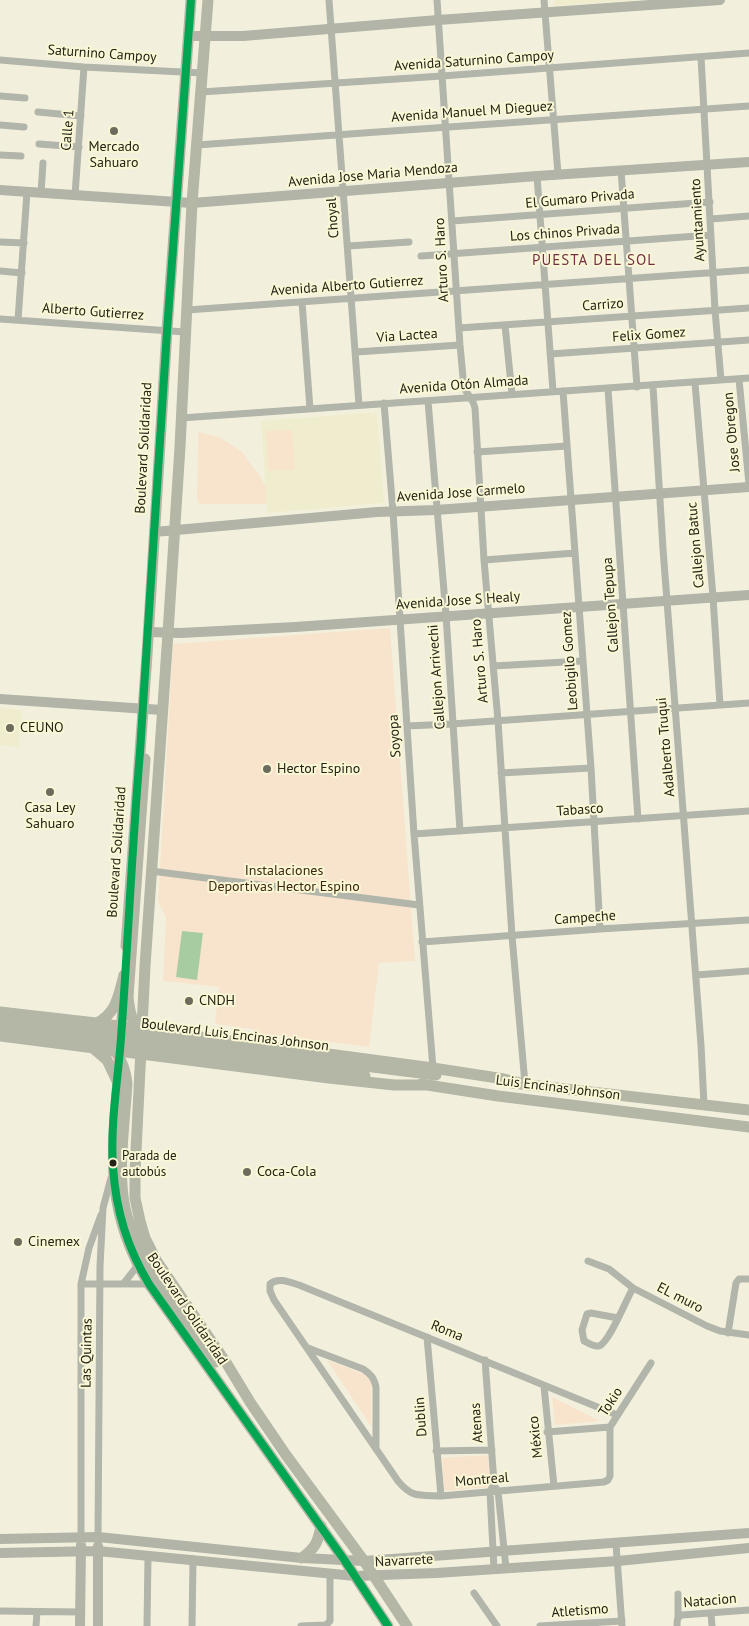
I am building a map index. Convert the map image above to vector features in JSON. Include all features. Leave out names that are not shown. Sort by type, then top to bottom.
[{"type":"main road","name":"Boulevard Solidaridad","points":[[191,0],[167,330],[149,632],[114,1130],[113,1170],[123,1228],[138,1265],[321,1526],[388,1626]]},
{"type":"main road","name":"Boulevard Solidaridad","points":[[208,0],[192,203],[175,530],[151,871],[139,1073],[135,1198],[145,1238],[156,1260],[228,1364],[250,1402],[364,1561],[407,1626]]},
{"type":"main road","points":[[141,734],[146,748],[128,997],[129,1011],[140,1031],[150,1037],[204,1055]]},
{"type":"main road","points":[[96,1023],[112,1010],[116,1003],[124,975]]},
{"type":"main road","points":[[143,1007],[156,1025],[166,1032]]},
{"type":"main road","points":[[0,1012],[142,1028],[434,1071]]},
{"type":"main road","name":"Boulevard Luis Encinas Johnson","points":[[0,1020],[434,1071]]},
{"type":"main road","points":[[54,1027],[101,1039],[116,1051],[122,1060],[127,1083],[122,1175],[125,1206],[130,1226],[153,1272],[216,1362],[231,1382],[250,1402]]},
{"type":"main road","name":"Boulevard Luis Encinas Johnson","points":[[0,1029],[365,1076]]},
{"type":"main road","points":[[0,1036],[378,1083],[428,1085]]},
{"type":"main road","points":[[91,1048],[107,1060],[118,1083]]},
{"type":"main road","points":[[139,1073],[147,1064],[164,1057]]},
{"type":"main road","name":"Luis Encinas Johnson","points":[[434,1071],[491,1082],[749,1110]]},
{"type":"main road","name":"Luis Encinas Johnson","points":[[365,1076],[498,1096],[749,1127]]},
{"type":"main road","points":[[114,1130],[125,1127],[137,1130]]},
{"type":"main road","points":[[248,1424],[259,1432],[280,1456],[286,1454]]},
{"type":"main road","points":[[302,1558],[317,1543],[321,1526]]},
{"type":"street","name":"Choyal","points":[[329,0],[359,405]]},
{"type":"street","name":"Arturo S. Haro","points":[[437,0],[460,345],[464,388],[474,408],[488,613],[498,721],[522,1084]]},
{"type":"street","points":[[544,0],[558,174]]},
{"type":"street","points":[[189,36],[205,37],[332,29],[720,0]]},
{"type":"street","name":"Avenida Saturnino Campoy","points":[[201,92],[336,84],[749,53]]},
{"type":"street","name":"Ayuntamiento","points":[[701,57],[717,343],[721,380]]},
{"type":"street","name":"Saturnino Campoy","points":[[0,60],[84,67],[202,73]]},
{"type":"street","name":"Calle 1","points":[[75,195],[84,67]]},
{"type":"street","points":[[0,96],[25,98]]},
{"type":"street","name":"Avenida Manuel M Dieguez","points":[[197,144],[749,106]]},
{"type":"street","points":[[38,112],[81,116]]},
{"type":"street","points":[[0,125],[24,127]]},
{"type":"street","points":[[39,144],[79,147]]},
{"type":"street","points":[[0,155],[21,156]]},
{"type":"street","name":"Avenida Jose Maria Mendoza","points":[[0,190],[192,203],[558,174],[749,162]]},
{"type":"street","points":[[41,193],[43,164]]},
{"type":"street","points":[[621,170],[636,387]]},
{"type":"street","points":[[537,176],[553,391]]},
{"type":"street","points":[[18,320],[27,192]]},
{"type":"street","name":"El Gumaro Privada","points":[[452,221],[710,202]]},
{"type":"street","points":[[711,219],[749,216]]},
{"type":"street","name":"Los chinos Privada","points":[[421,256],[712,235]]},
{"type":"street","points":[[0,242],[24,243]]},
{"type":"street","points":[[348,246],[409,242]]},
{"type":"street","name":"Avenida Alberto Gutierrez","points":[[187,310],[749,270]]},
{"type":"street","points":[[0,271],[22,273]]},
{"type":"street","points":[[302,302],[310,410]]},
{"type":"street","name":"Carrizo","points":[[459,328],[749,308]]},
{"type":"street","name":"Alberto Gutierrez","points":[[0,319],[185,332]]},
{"type":"street","points":[[505,325],[512,394]]},
{"type":"street","name":"Felix Gomez","points":[[550,354],[749,340]]},
{"type":"street","name":"Via Lactea","points":[[356,352],[460,345]]},
{"type":"street","name":"Avenida Otón Almada","points":[[181,418],[749,378]]},
{"type":"street","name":"Jose Obregon","points":[[739,379],[749,485]]},
{"type":"street","name":"Callejon Batuc","points":[[694,382],[713,597],[720,705]]},
{"type":"street","name":"Adalberto Truqui","points":[[653,386],[704,1105]]},
{"type":"street","name":"Callejon Tepupa","points":[[608,389],[632,711],[638,819]]},
{"type":"street","name":"Leobigilo Gomez","points":[[563,391],[591,768],[600,929]]},
{"type":"street","name":"Callejon Arrivechi","points":[[428,401],[446,615],[460,831]]},
{"type":"street","name":"Soyopa","points":[[384,404],[419,906],[434,1071]]},
{"type":"street","points":[[477,452],[568,446]]},
{"type":"street","name":"Avenida Jose Carmelo","points":[[154,532],[393,512],[660,494],[749,485]]},
{"type":"street","points":[[484,560],[575,553]]},
{"type":"street","name":"Avenida Jose S Healy","points":[[149,632],[168,633],[296,627],[749,595]]},
{"type":"street","points":[[493,666],[583,661]]},
{"type":"street","points":[[0,699],[162,710]]},
{"type":"street","points":[[407,726],[749,703]]},
{"type":"street","points":[[501,773],[591,768]]},
{"type":"street","name":"Tabasco","points":[[414,834],[749,811]]},
{"type":"street","points":[[151,871],[419,906]]},
{"type":"street","name":"Campeche","points":[[422,942],[749,920]]},
{"type":"street","points":[[696,975],[749,971]]},
{"type":"street","name":"Las Quintas","points":[[81,1537],[81,1284],[89,1248],[103,1208],[113,1170]]},
{"type":"street","name":"Las Quintas","points":[[98,1537],[100,1285],[103,1208]]},
{"type":"street","name":"EL muro","points":[[588,1261],[609,1269],[633,1288],[706,1326],[749,1335]]},
{"type":"street","points":[[124,1283],[138,1265]]},
{"type":"street","points":[[728,1332],[736,1283],[739,1279],[746,1279]]},
{"type":"street","name":"Roma","points":[[269,1287],[275,1280],[286,1281],[427,1336],[617,1415]]},
{"type":"street","points":[[81,1284],[150,1284]]},
{"type":"street","name":"Montreal","points":[[269,1287],[274,1300],[407,1492],[417,1495],[441,1496],[604,1482],[610,1476],[610,1427]]},
{"type":"street","points":[[618,1318],[592,1313],[587,1314],[582,1330],[584,1341],[599,1346],[603,1343],[614,1329],[633,1288]]},
{"type":"street","name":"Dublin","points":[[427,1336],[441,1496]]},
{"type":"street","points":[[307,1348],[363,1369],[374,1378],[376,1387],[376,1449]]},
{"type":"street","name":"Atenas","points":[[485,1360],[494,1483],[498,1491],[506,1568]]},
{"type":"street","name":"Tokio","points":[[547,1432],[610,1427],[651,1363]]},
{"type":"street","name":"México","points":[[544,1386],[547,1432],[554,1486]]},
{"type":"street","points":[[436,1451],[492,1450]]},
{"type":"street","name":"Atenas","points":[[494,1483],[490,1492],[494,1569]]},
{"type":"street","name":"Navarrete","points":[[0,1539],[98,1537],[302,1558],[364,1561],[749,1533]]},
{"type":"street","points":[[684,1553],[692,1547],[717,1544],[719,1542],[718,1536]]},
{"type":"street","points":[[80,1626],[81,1537]]},
{"type":"street","points":[[98,1537],[98,1626]]},
{"type":"street","points":[[616,1544],[622,1623]]},
{"type":"street","name":"Navarrete","points":[[0,1553],[98,1551],[330,1574],[374,1576],[618,1561],[749,1548]]},
{"type":"street","points":[[242,1565],[243,1552]]},
{"type":"street","points":[[459,1555],[461,1571]]},
{"type":"street","points":[[147,1626],[148,1556]]},
{"type":"street","points":[[192,1626],[193,1561]]},
{"type":"street","points":[[301,1626],[326,1626],[329,1624],[330,1574]]},
{"type":"street","points":[[474,1593],[496,1626]]},
{"type":"street","points":[[677,1621],[678,1594]]},
{"type":"street","name":"Natacion","points":[[677,1621],[682,1615],[749,1610]]},
{"type":"street","points":[[0,1611],[80,1612]]},
{"type":"street","points":[[36,1626],[37,1612]]},
{"type":"street","points":[[711,1613],[712,1626]]},
{"type":"street","name":"Atletismo","points":[[540,1626],[622,1623]]},
{"type":"shaded area","points":[[554,0],[638,0],[554,6]]},
{"type":"shaded area","points":[[377,412],[384,503],[267,513],[261,421]]},
{"type":"shaded area","name":"CEUNO","points":[[0,708],[22,710],[19,747],[0,745]]},
{"type":"shaded area","points":[[182,931],[203,933],[197,980],[176,977]]},
{"type":"green space","points":[[292,430],[295,469],[268,471],[266,431]]},
{"type":"green space","points":[[198,432],[219,437],[241,451],[260,476],[266,488],[266,504],[200,504],[197,501]]},
{"type":"green space","name":"Instalaciones Deportivas Hector Espino","points":[[390,628],[415,961],[379,963],[369,1047],[273,1035],[266,1039],[252,1038],[253,1029],[215,1024],[219,987],[163,981],[166,917],[158,902],[173,644]]},
{"type":"green space","points":[[327,1360],[371,1377],[371,1426]]},
{"type":"green space","points":[[552,1397],[600,1421],[555,1425]]},
{"type":"green space","points":[[488,1455],[490,1487],[444,1491],[442,1458]]},
{"type":"transit line","points":[[191,0],[163,384],[120,1054],[113,1118],[113,1167],[117,1199],[124,1228],[141,1270],[149,1284],[345,1561],[388,1626]]},
{"type":"place","name":"Mercado Sahuaro","points":[[114,131]]},
{"type":"place","name":"CEUNO","points":[[10,728]]},
{"type":"place","name":"Hector Espino","points":[[267,769]]},
{"type":"place","name":"Casa Ley Sahuaro","points":[[50,792]]},
{"type":"place","name":"CNDH","points":[[189,1001]]},
{"type":"place","name":"Parada de autobús","points":[[113,1163]]},
{"type":"place","name":"Coca-Cola","points":[[247,1172]]},
{"type":"place","name":"Cinemex","points":[[18,1242]]},
{"type":"district","name":"PUESTA DEL SOL","points":[[594,261]]}]
